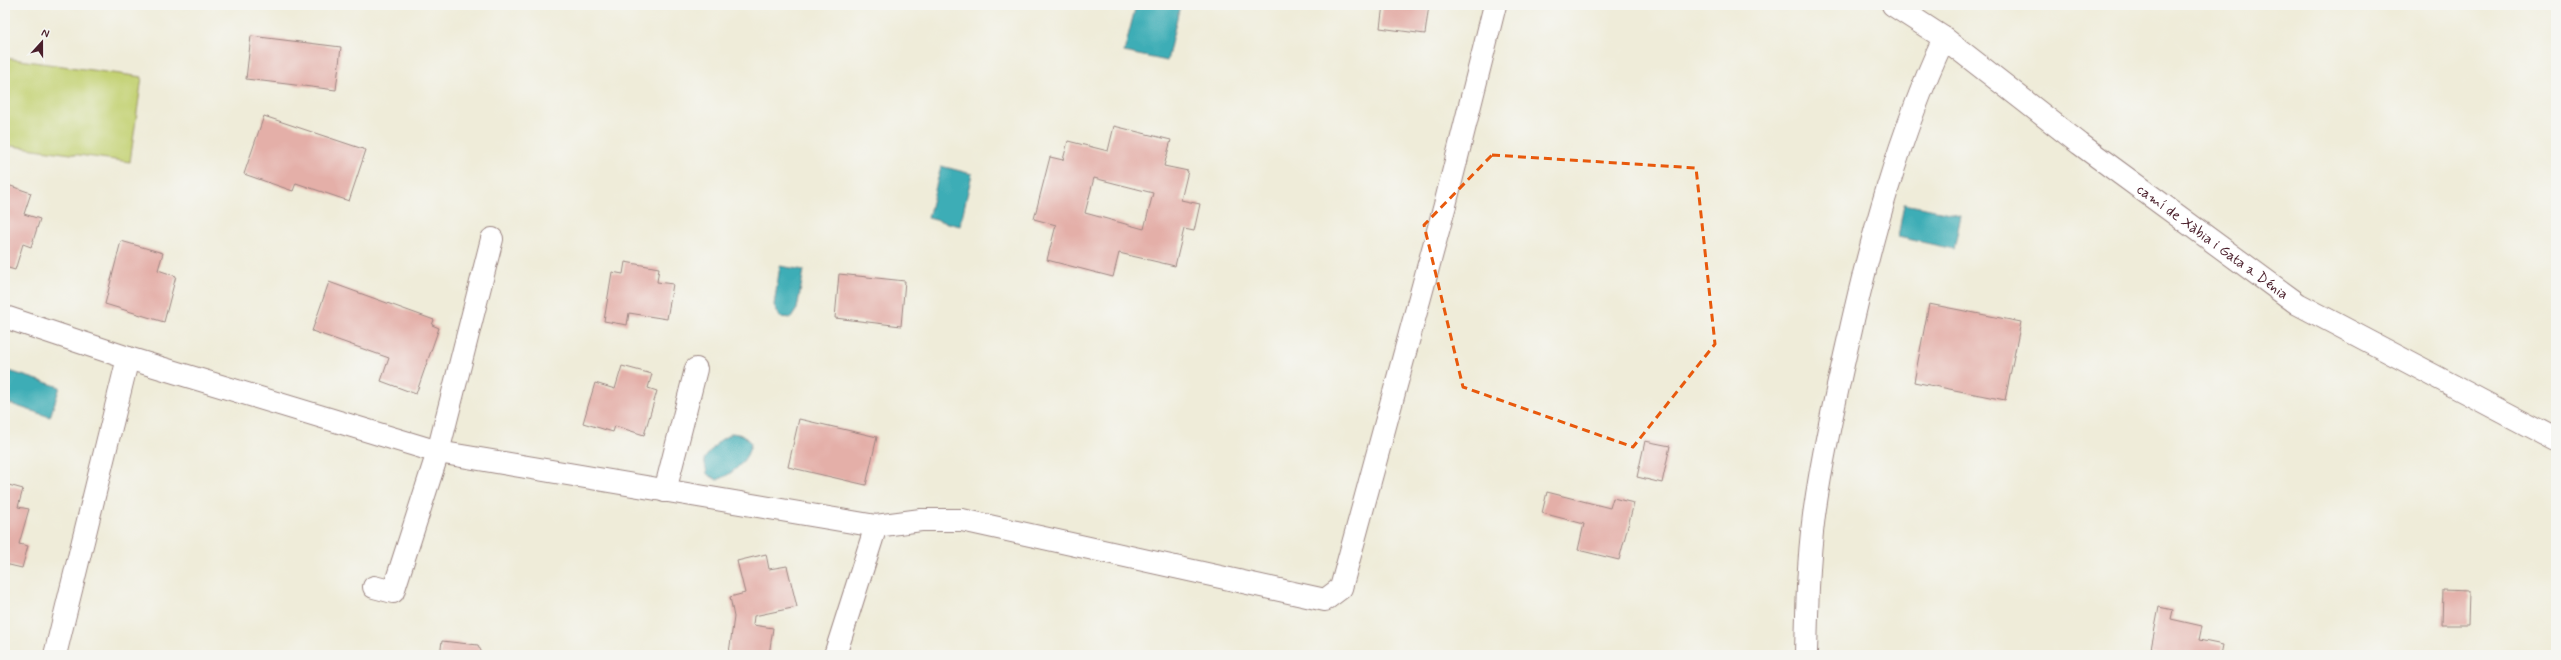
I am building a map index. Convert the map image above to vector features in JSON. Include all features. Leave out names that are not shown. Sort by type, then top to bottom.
[{"type":"street","points":[[5,317],[128,358],[438,452],[876,526],[921,520],[962,520],[1325,600],[1341,588],[1445,205],[1495,5]]},
{"type":"street","name":"camí de Xàbia i Gata a Dénia","points":[[1893,5],[1944,38],[2080,144],[2298,304],[2556,440]]},
{"type":"street","points":[[1806,655],[1807,602],[1814,513],[1839,383],[1863,272],[1884,196],[1926,78],[1944,38]]},
{"type":"street","points":[[374,587],[393,592],[438,452],[492,238]]},
{"type":"street","points":[[55,655],[128,358]]},
{"type":"street","points":[[665,491],[696,369]]},
{"type":"street","points":[[835,655],[876,526]]},
{"type":"highlighted area","points":[[1492,155],[1696,168],[1715,344],[1633,447],[1463,387],[1424,225]]},
{"type":"green space","points":[[5,58],[142,77],[130,162],[5,145]]},
{"type":"water","points":[[1136,5],[1180,5],[1167,61],[1124,52]]},
{"type":"water","points":[[941,166],[972,174],[960,226],[928,218]]},
{"type":"water","points":[[1904,204],[1961,215],[1954,249],[1898,237]]},
{"type":"water","points":[[780,266],[804,270],[797,309],[791,318],[780,317],[774,305]]},
{"type":"water","points":[[6,370],[60,387],[50,417],[5,402]]},
{"type":"water","points":[[732,433],[743,435],[751,443],[749,450],[747,456],[739,466],[729,474],[717,480],[707,474],[704,459],[719,441]]},
{"type":"building","points":[[1383,5],[1429,5],[1425,34],[1380,28]]},
{"type":"building","points":[[251,36],[341,47],[336,90],[246,79]]},
{"type":"building","points":[[264,116],[366,150],[349,201],[296,183],[293,191],[244,174]]},
{"type":"building","points":[[1114,126],[1171,140],[1164,166],[1188,171],[1181,200],[1200,204],[1194,231],[1184,229],[1175,266],[1119,253],[1113,277],[1047,260],[1056,225],[1034,219],[1050,157],[1063,160],[1068,141],[1108,151]],"holes":[[[1094,178],[1153,193],[1144,229],[1085,213]]]},
{"type":"building","points":[[5,184],[31,193],[24,214],[40,219],[31,247],[23,244],[15,270],[5,267]]},
{"type":"building","points":[[121,241],[163,253],[158,270],[176,276],[164,322],[105,304]]},
{"type":"building","points":[[625,262],[659,268],[657,282],[673,284],[667,319],[629,313],[627,325],[604,321],[612,272],[623,274]]},
{"type":"building","points":[[839,274],[905,281],[901,326],[835,318]]},
{"type":"building","points":[[329,282],[434,320],[432,325],[439,328],[416,394],[381,381],[389,358],[312,331]]},
{"type":"building","points":[[1929,304],[2021,322],[2005,400],[1914,382]]},
{"type":"building","points":[[622,366],[652,374],[648,388],[657,391],[644,435],[615,426],[613,432],[583,423],[595,383],[615,389]]},
{"type":"building","points":[[799,419],[877,437],[866,485],[788,467]]},
{"type":"building","points":[[1645,441],[1670,446],[1662,483],[1637,477]]},
{"type":"building","points":[[5,484],[23,489],[18,507],[29,509],[19,544],[28,546],[22,568],[5,564]]},
{"type":"building","points":[[1547,492],[1610,508],[1613,498],[1634,503],[1619,560],[1578,550],[1584,524],[1542,513]]},
{"type":"building","points":[[766,554],[769,569],[787,566],[797,607],[754,616],[753,625],[773,628],[769,655],[729,653],[734,617],[730,597],[745,593],[737,561]]},
{"type":"building","points":[[2443,590],[2469,591],[2468,625],[2442,625]]},
{"type":"building","points":[[2159,607],[2173,610],[2171,619],[2202,626],[2199,640],[2223,645],[2221,655],[2150,654]]},
{"type":"building","points":[[442,641],[478,645],[483,655],[440,655]]}]
